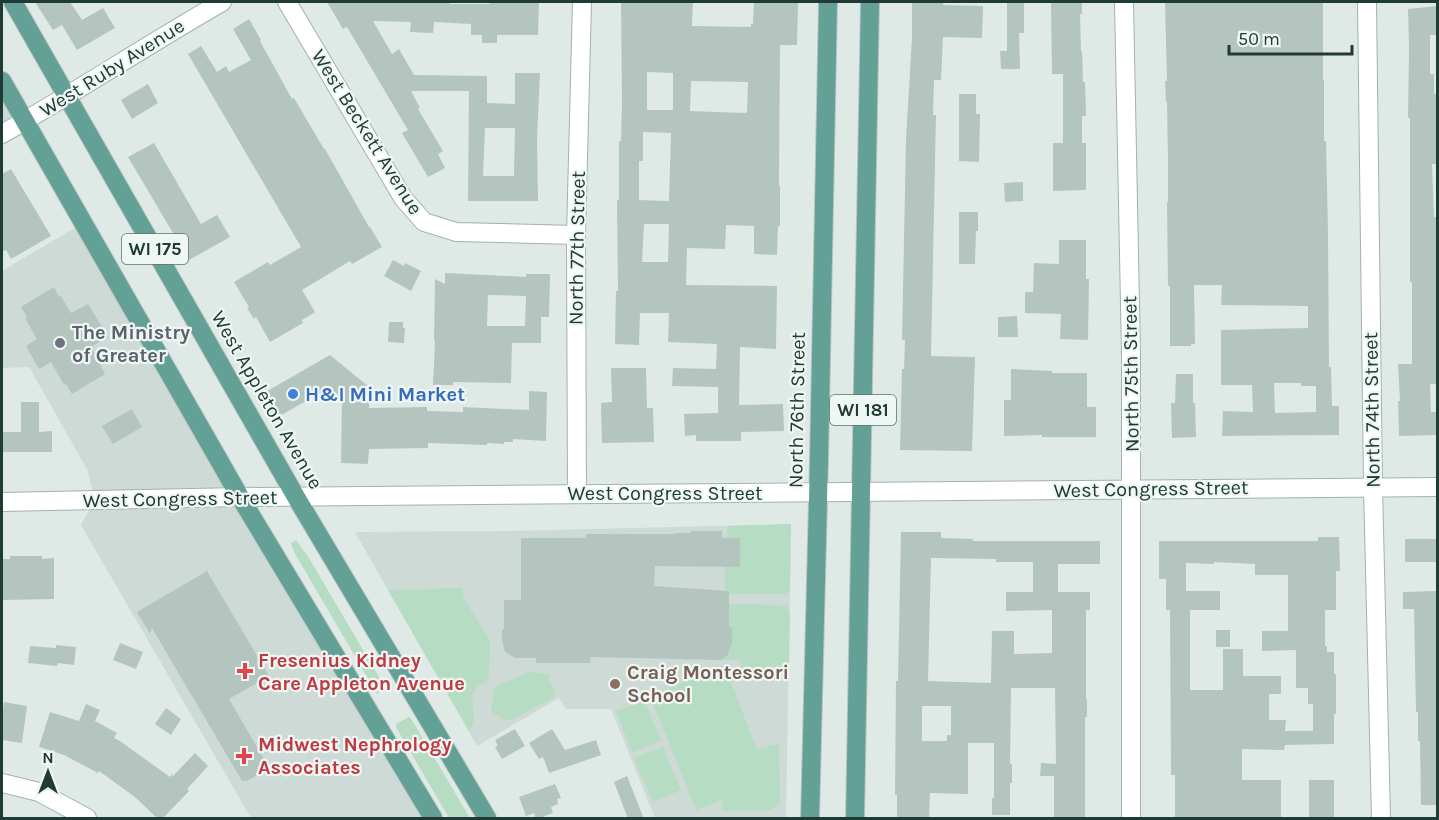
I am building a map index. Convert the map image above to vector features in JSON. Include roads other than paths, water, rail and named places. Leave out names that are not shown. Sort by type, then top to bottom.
[{"type":"main road","name":"West Appleton Avenue","points":[[13,2],[296,497],[487,819]]},
{"type":"main road","name":"North 76th Street","points":[[810,819],[828,2]]},
{"type":"main road","name":"WI 181","points":[[855,819],[870,2]]},
{"type":"main road","name":"WI 175","points":[[2,81],[240,496],[433,819]]},
{"type":"street","name":"West Ruby Avenue","points":[[2,134],[68,96],[165,34],[222,2]]},
{"type":"street","name":"West Beckett Avenue","points":[[287,2],[403,198],[424,222],[456,232],[576,235]]},
{"type":"street","name":"North 77th Street","points":[[577,494],[576,235],[582,2]]},
{"type":"street","name":"North 75th Street","points":[[1124,2],[1131,354],[1131,819]]},
{"type":"street","name":"North 74th Street","points":[[1367,2],[1373,487],[1381,819]]},
{"type":"street","name":"West Congress Street","points":[[2,502],[240,496],[1437,487]]},
{"type":"street","points":[[2,783],[39,792],[87,819]]},
{"type":"place","name":"The Ministry of Greater","points":[[60,343]]},
{"type":"place","name":"H&I Mini Market","points":[[293,394]]},
{"type":"place","name":"Fresenius Kidney Care Appleton Avenue","points":[[245,671]]},
{"type":"place","name":"Craig Montessori School","points":[[615,684]]},
{"type":"place","name":"Midwest Nephrology Associates","points":[[244,756]]}]
